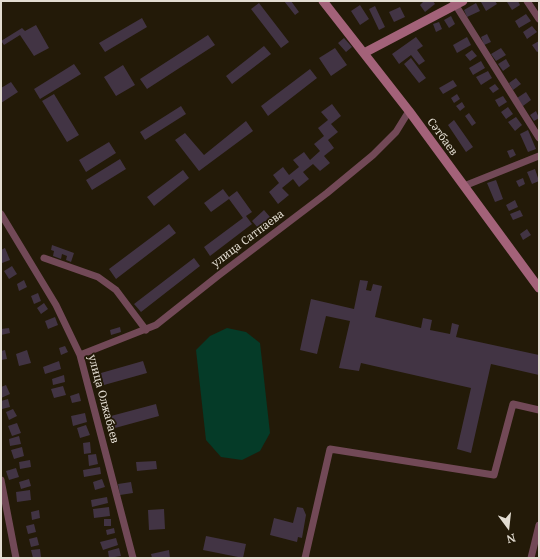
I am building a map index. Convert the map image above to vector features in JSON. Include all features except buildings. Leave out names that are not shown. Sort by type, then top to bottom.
[{"type":"street","name":"Сәтбаев","points":[[323,1],[409,111],[539,288]]},
{"type":"street","points":[[527,1],[539,19]]},
{"type":"street","points":[[364,52],[457,2],[467,26],[539,138]]},
{"type":"street","name":"улица Сатпаева","points":[[80,355],[156,325],[327,193],[373,155],[396,132],[409,111]]},
{"type":"street","points":[[464,186],[539,156]]},
{"type":"street","name":"улица Олжабаев","points":[[1,214],[56,305],[80,355],[133,558]]},
{"type":"street","points":[[44,258],[98,276],[116,290],[146,330]]},
{"type":"street","points":[[305,558],[330,449],[494,475],[513,404],[539,410]]},
{"type":"street","points":[[1,480],[16,558]]},
{"type":"street","points":[[531,558],[539,526]]},
{"type":"green space","points":[[227,328],[246,332],[260,343],[270,433],[260,451],[242,460],[221,457],[206,440],[196,350],[210,336]]}]
